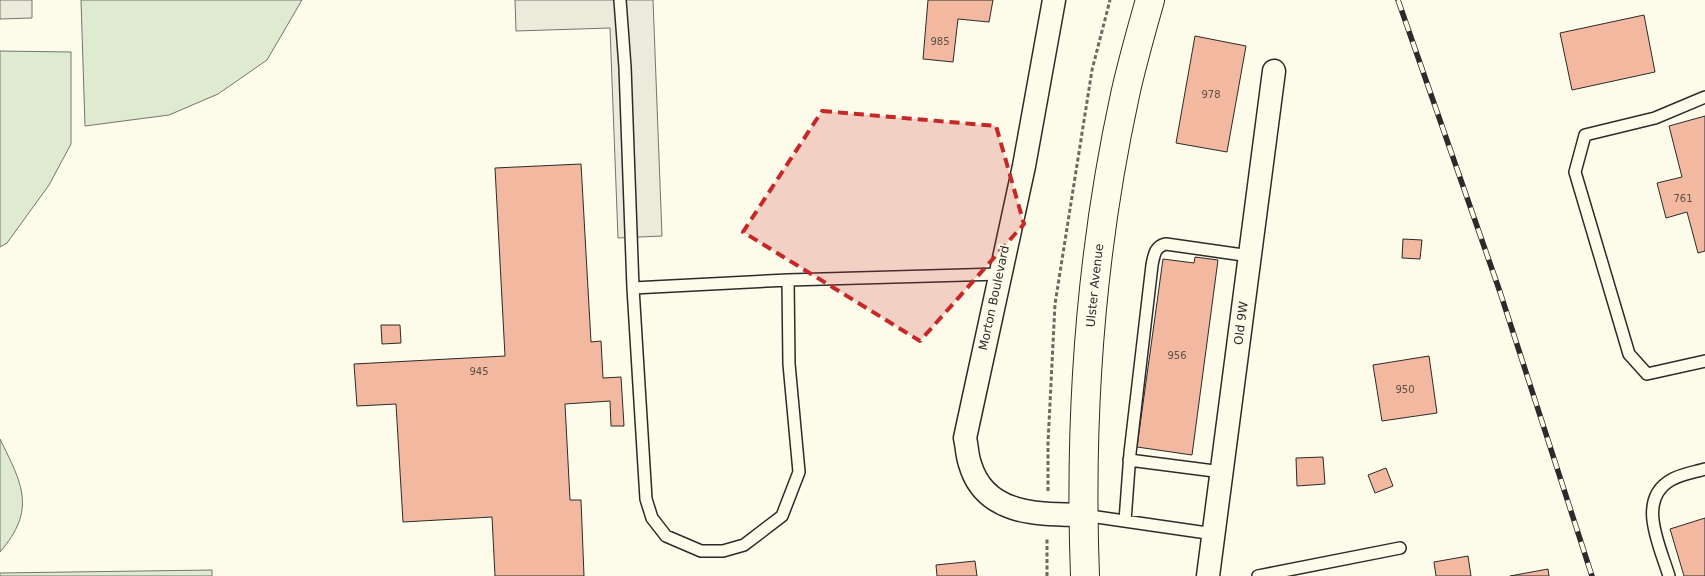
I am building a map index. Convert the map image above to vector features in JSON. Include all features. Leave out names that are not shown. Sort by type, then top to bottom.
[{"type":"main road","name":"Ulster Avenue","points":[[1085,576],[1083,515],[1086,381],[1099,251],[1125,95],[1150,0]]},
{"type":"street","name":"Morton Boulevard","points":[[1054,0],[1024,166],[965,438],[970,464],[977,481],[998,502],[1012,509],[1048,514],[1083,515]]},
{"type":"street","name":"Old 9W","points":[[1208,576],[1274,71]]},
{"type":"lane","points":[[620,0],[625,68],[633,288],[646,500],[652,518],[666,536],[701,551],[723,552],[744,545],[782,516],[799,472],[789,364],[788,280]]},
{"type":"lane","points":[[1705,97],[1655,118],[1585,135],[1574,172],[1629,354],[1647,374],[1705,361]]},
{"type":"lane","points":[[1125,521],[1129,460],[1152,264],[1156,250],[1160,245],[1166,244],[1250,256]]},
{"type":"lane","points":[[633,288],[788,280],[1000,274]]},
{"type":"lane","points":[[1129,460],[1222,472]]},
{"type":"lane","points":[[1669,576],[1651,516],[1654,495],[1671,479],[1705,469]]},
{"type":"lane","points":[[1083,515],[1214,534]]},
{"type":"lane","points":[[1258,576],[1400,548]]},
{"type":"path","points":[[1046,576],[1048,442],[1054,304],[1092,70],[1110,0]]},
{"type":"highlighted area","points":[[822,111],[996,126],[1024,224],[920,341],[743,232]]},
{"type":"green space","points":[[81,0],[302,0],[267,60],[218,94],[169,115],[85,126]]},
{"type":"green space","points":[[0,51],[71,52],[71,144],[49,185],[7,243],[0,247]]},
{"type":"green space","points":[[0,439],[19,483],[22,509],[19,523],[12,537],[0,552]]},
{"type":"green space","points":[[212,570],[212,576],[0,576],[0,573]]},
{"type":"shaded area","points":[[0,0],[32,0],[32,18],[0,19]]},
{"type":"shaded area","points":[[515,0],[653,0],[662,236],[618,238],[610,28],[516,31]]},
{"type":"building","points":[[928,0],[993,0],[989,22],[958,19],[953,62],[923,59]]},
{"type":"building","points":[[1644,15],[1655,72],[1572,90],[1560,33]]},
{"type":"building","points":[[1195,36],[1246,46],[1227,152],[1176,143]]},
{"type":"building","points":[[1705,116],[1705,251],[1698,253],[1687,212],[1666,218],[1657,183],[1682,177],[1669,126]]},
{"type":"building","points":[[581,164],[591,342],[601,341],[603,378],[621,377],[624,426],[611,426],[610,401],[565,404],[570,500],[581,500],[584,576],[495,576],[492,517],[403,522],[396,404],[357,406],[354,364],[505,356],[495,168]]},
{"type":"building","points":[[1403,239],[1422,240],[1420,259],[1402,258]]},
{"type":"building","points":[[1195,257],[1218,260],[1192,455],[1137,447],[1163,259],[1194,263]]},
{"type":"building","points":[[381,325],[400,325],[401,343],[382,344]]},
{"type":"building","points":[[1429,356],[1437,413],[1382,421],[1373,365]]},
{"type":"building","points":[[1323,457],[1325,484],[1297,486],[1296,458]]},
{"type":"building","points":[[1386,468],[1393,486],[1375,493],[1368,475]]},
{"type":"building","points":[[1705,518],[1705,576],[1684,576],[1670,529]]},
{"type":"building","points":[[1468,556],[1471,576],[1436,576],[1434,562]]},
{"type":"building","points":[[975,561],[977,576],[937,576],[936,565]]},
{"type":"building","points":[[1548,569],[1549,576],[1510,576]]},
{"type":"railway","points":[[1398,0],[1500,292],[1592,576]]}]
